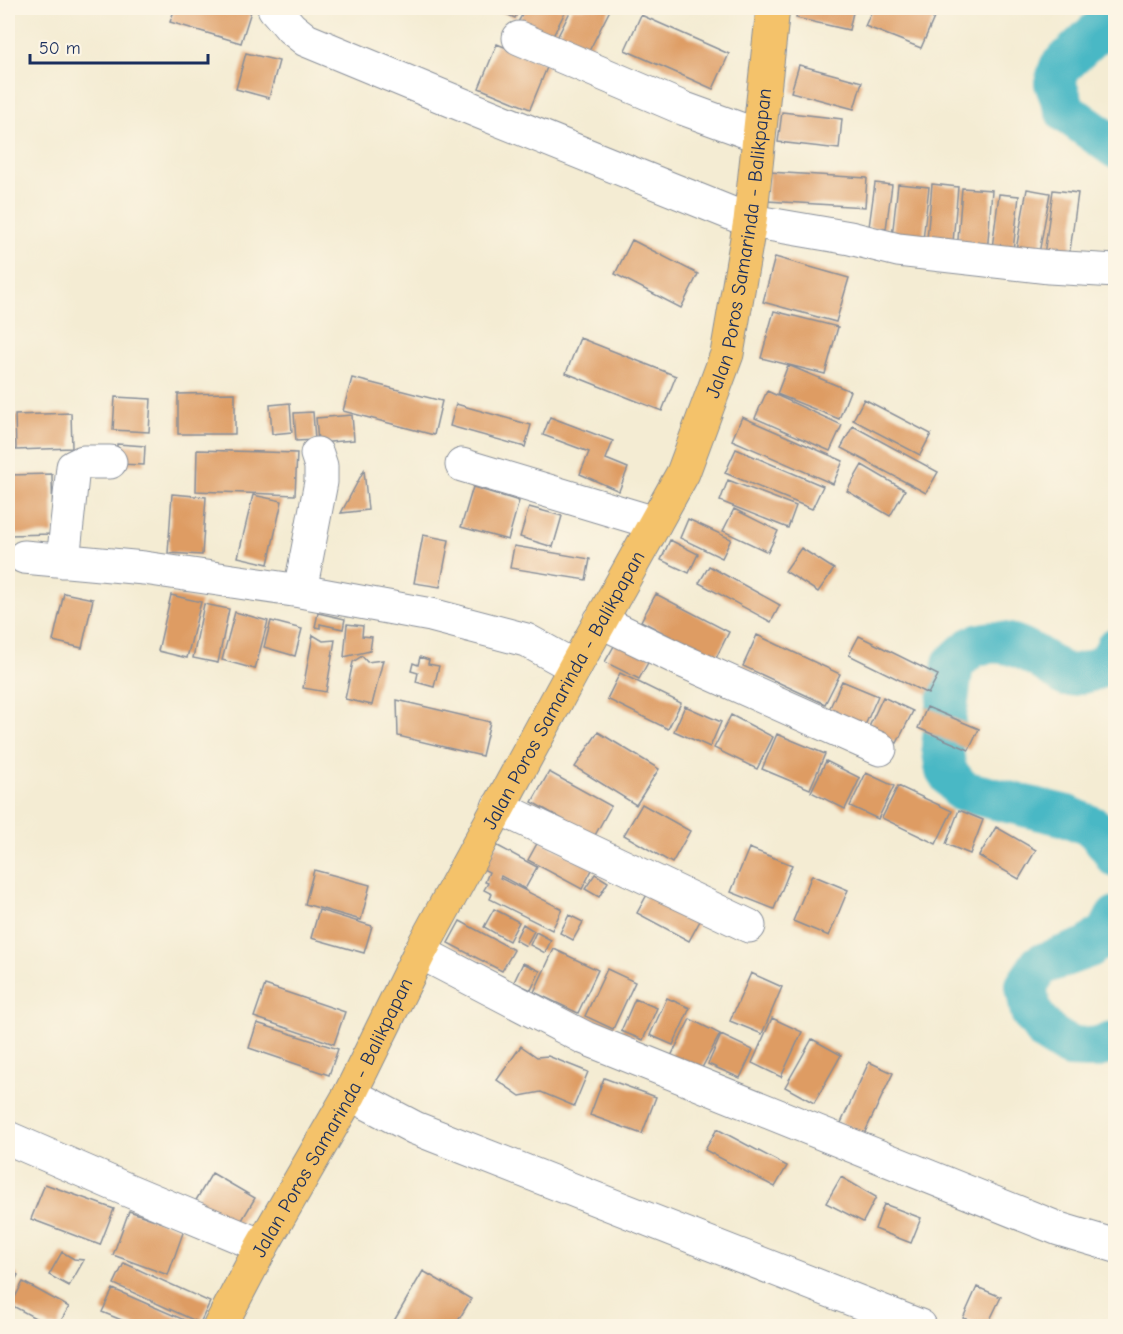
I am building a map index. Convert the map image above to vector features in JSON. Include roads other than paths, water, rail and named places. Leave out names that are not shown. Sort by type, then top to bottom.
[{"type":"highway","name":"Jalan Poros Samarinda - Balikpapan","points":[[220,1326],[262,1246],[350,1094],[420,952],[683,473],[727,354],[750,221],[773,8]]},
{"type":"street","points":[[274,8],[291,28],[306,39],[750,221],[910,251],[1049,267],[1116,271]]},
{"type":"street","points":[[519,38],[685,110],[759,136]]},
{"type":"street","points":[[300,591],[321,482],[321,466],[317,454]]},
{"type":"street","points":[[63,561],[73,467],[84,462],[110,462]]},
{"type":"street","points":[[462,465],[655,523]]},
{"type":"street","points":[[24,558],[144,568],[300,591],[431,615],[526,640],[575,667]]},
{"type":"street","points":[[600,621],[683,661],[880,749]]},
{"type":"street","points":[[498,807],[749,926]]},
{"type":"street","points":[[420,952],[585,1038],[1059,1229],[1116,1246]]},
{"type":"street","points":[[350,1094],[415,1128],[920,1326]]},
{"type":"street","points":[[8,1138],[262,1246]]},
{"type":"waterway","points":[[1116,20],[1099,30],[1060,67],[1055,83],[1066,112],[1116,148]]},
{"type":"waterway","points":[[1116,648],[1102,666],[1088,672],[1066,676],[1034,655],[1012,645],[988,643],[972,647],[953,664],[942,746],[946,771],[962,791],[1067,816],[1093,827],[1110,846],[1116,857]]},
{"type":"waterway","points":[[1116,917],[1109,931],[1089,947],[1040,965],[1026,986],[1031,1012],[1047,1033],[1069,1047],[1094,1048],[1116,1042]]}]
